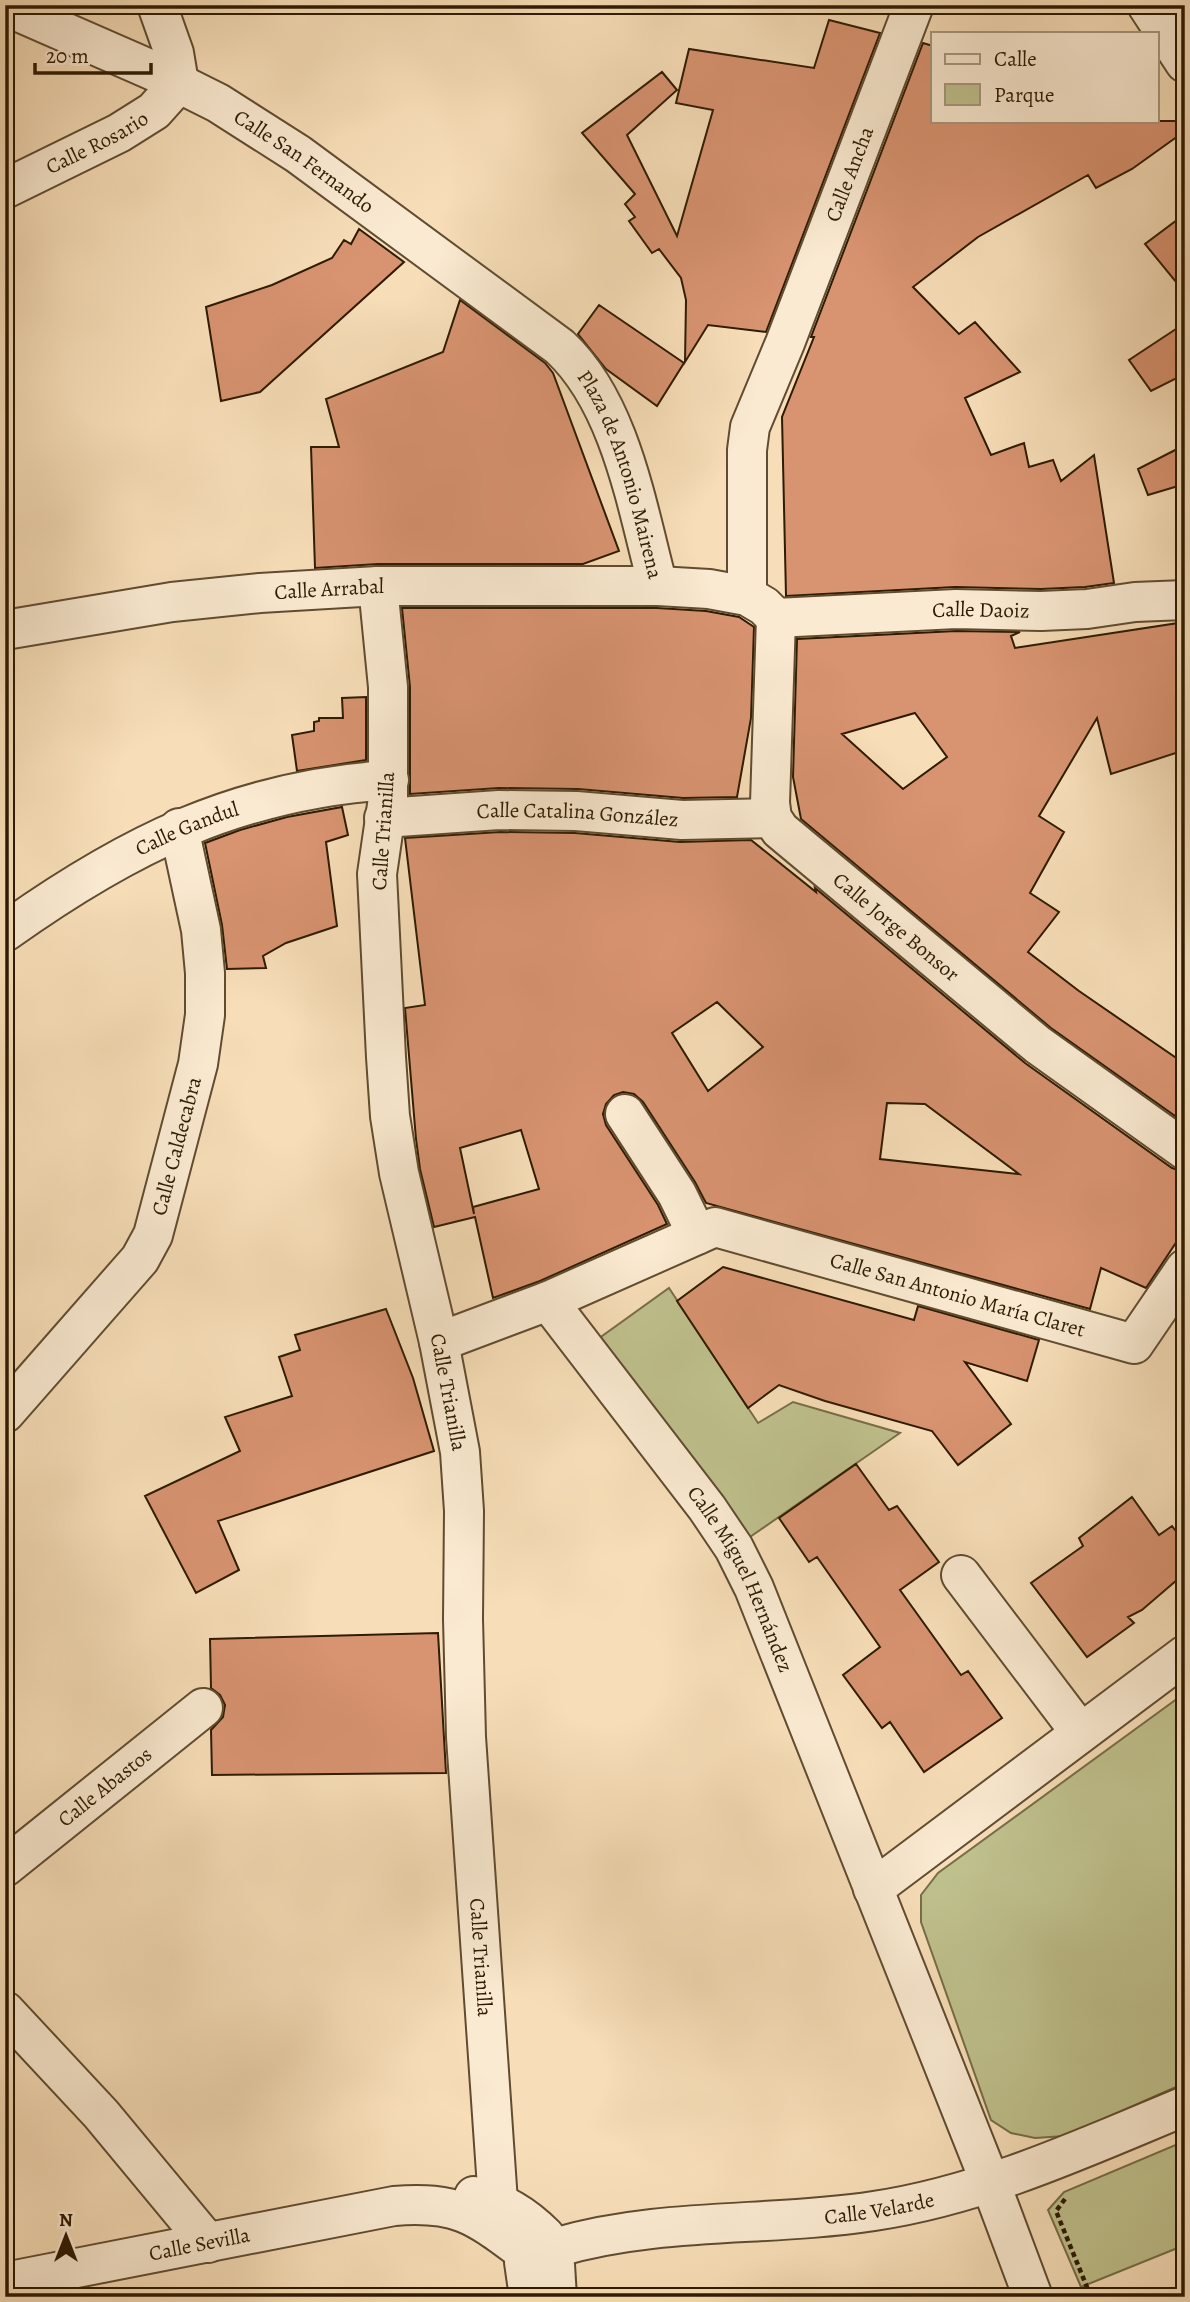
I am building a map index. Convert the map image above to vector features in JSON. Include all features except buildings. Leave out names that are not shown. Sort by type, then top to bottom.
[{"type":"street","points":[[157,5],[174,52],[178,83]]},
{"type":"street","name":"Calle Ancha","points":[[762,607],[747,450],[750,427],[785,343],[914,5]]},
{"type":"street","points":[[1147,5],[1185,63]]},
{"type":"street","name":"Calle San Fernando","points":[[5,6],[218,103],[298,155],[560,347],[575,362]]},
{"type":"street","name":"Calle Rosario","points":[[5,189],[119,132],[154,111],[178,83]]},
{"type":"street","name":"Plaza de Antonio Mairena","points":[[575,362],[591,383],[607,416],[622,457],[658,586],[709,589],[762,607]]},
{"type":"street","points":[[1135,602],[1185,582]]},
{"type":"street","name":"Calle Arrabal","points":[[5,629],[172,602],[260,593],[378,586],[658,586]]},
{"type":"street","name":"Calle Trianilla","points":[[378,586],[388,687],[389,780],[377,874],[390,1116],[409,1223],[439,1342],[458,1443],[462,1487],[466,1737],[498,2202]]},
{"type":"street","name":"Calle Daoiz","points":[[762,607],[1041,611],[1185,600]]},
{"type":"street","points":[[762,607],[772,818]]},
{"type":"street","name":"Calle Gandul","points":[[5,932],[98,870],[178,828],[230,809],[306,790],[389,780]]},
{"type":"street","name":"Calle Catalina González","points":[[384,818],[499,810],[576,811],[682,820],[772,818]]},
{"type":"street","name":"Calle Jorge Bonsor","points":[[772,818],[790,839],[1038,1045],[1185,1150]]},
{"type":"street","name":"Calle Caldecabra","points":[[5,1413],[140,1259],[153,1236],[198,1064],[205,1015],[201,930],[178,828]]},
{"type":"street","points":[[625,1114],[677,1194],[697,1236]]},
{"type":"street","name":"Calle San Antonio María Claret","points":[[439,1342],[548,1301],[715,1227],[1135,1344],[1185,1269]]},
{"type":"street","name":"Calle Miguel Hernández","points":[[548,1301],[707,1508],[734,1548],[754,1588],[1033,2297]]},
{"type":"street","points":[[961,1575],[1080,1732]]},
{"type":"street","points":[[873,1889],[1185,1655]]},
{"type":"street","name":"Calle Abastos","points":[[5,1867],[203,1707]]},
{"type":"street","points":[[5,2011],[101,2115],[208,2243]]},
{"type":"street","name":"Calle Velarde","points":[[541,2265],[604,2236],[871,2212],[935,2200],[1059,2158],[1185,2105]]},
{"type":"street","name":"Calle Sevilla","points":[[394,2206],[425,2196],[443,2194],[461,2194],[498,2202],[531,2222],[541,2265]]},
{"type":"street","name":"Calle Sevilla","points":[[5,2282],[394,2206],[418,2204],[454,2208],[487,2224],[541,2265]]},
{"type":"path","points":[[1066,2196],[1056,2211],[1091,2297]]},
{"type":"green space","points":[[669,1288],[758,1423],[793,1402],[900,1433],[750,1537],[598,1339]]},
{"type":"green space","points":[[1185,1693],[1185,2083],[1065,2136],[1035,2138],[1011,2133],[991,2120],[921,1922],[921,1895],[938,1873]]},
{"type":"green space","points":[[1185,2141],[1185,2245],[1081,2287],[1048,2210],[1064,2192]]}]
